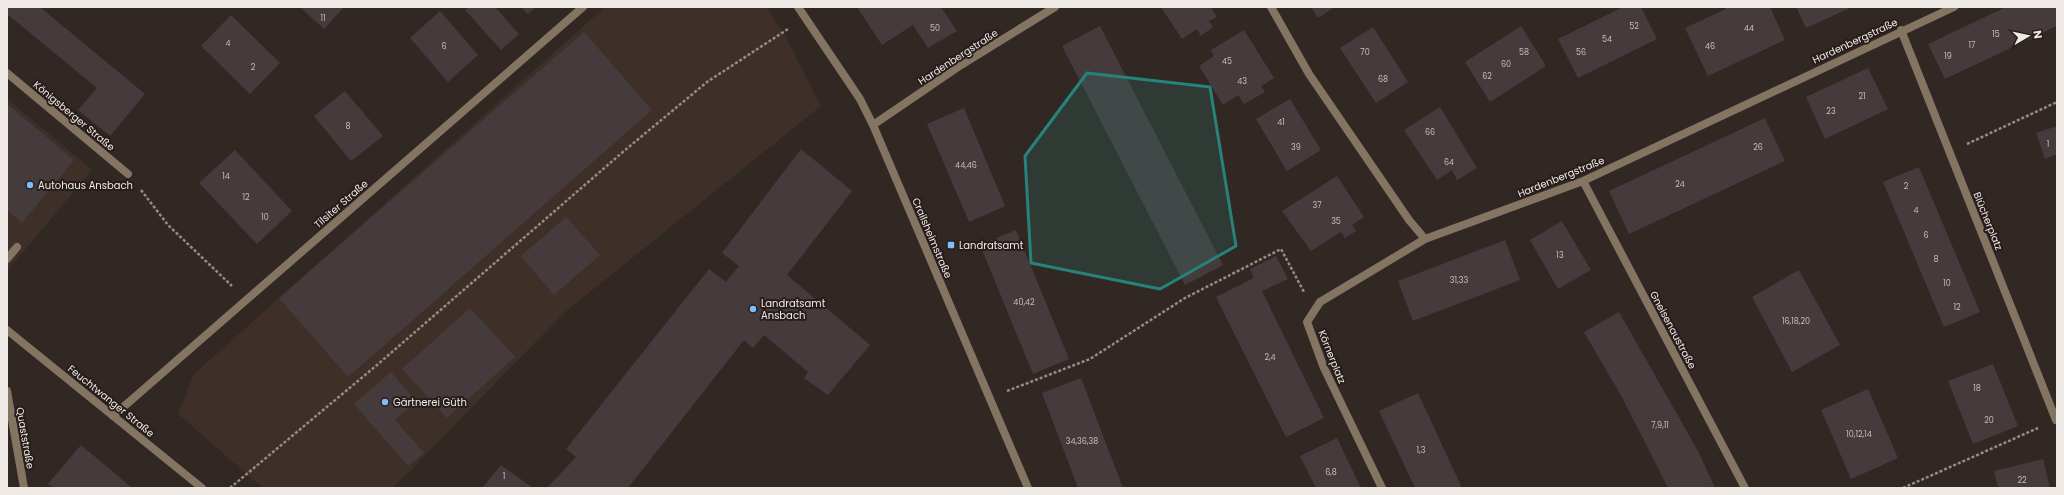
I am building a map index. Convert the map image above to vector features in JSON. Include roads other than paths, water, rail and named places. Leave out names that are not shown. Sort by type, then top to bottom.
[{"type":"street","name":"Tilsiter Straße","points":[[113,416],[583,7]]},
{"type":"street","name":"Crailsheimstraße","points":[[798,7],[860,98],[873,125],[1028,488]]},
{"type":"street","name":"Hardenbergstraße","points":[[873,125],[961,65],[1055,7]]},
{"type":"street","points":[[1271,7],[1309,74],[1409,220],[1425,239]]},
{"type":"street","name":"Hardenbergstraße","points":[[1425,239],[1583,181],[1901,30],[1954,7]]},
{"type":"street","name":"Blücherplatz","points":[[1901,30],[2056,420]]},
{"type":"street","name":"Königsberger Straße","points":[[7,73],[128,174]]},
{"type":"street","name":"Gneisenaustraße","points":[[1583,181],[1745,488]]},
{"type":"street","name":"Körnerplatz","points":[[1382,488],[1324,368],[1307,322],[1320,302],[1425,239]]},
{"type":"street","points":[[7,258],[17,247]]},
{"type":"street","name":"Feuchtwanger Straße","points":[[7,330],[202,488]]},
{"type":"street","name":"Quaststraße","points":[[7,391],[24,488]]},
{"type":"place","name":"Autohaus Ansbach","points":[[30,185]]},
{"type":"place","name":"Landratsamt","points":[[951,245]]},
{"type":"place","name":"Landratsamt Ansbach","points":[[753,309]]},
{"type":"place","name":"Gärtnerei Güth","points":[[385,402]]}]
